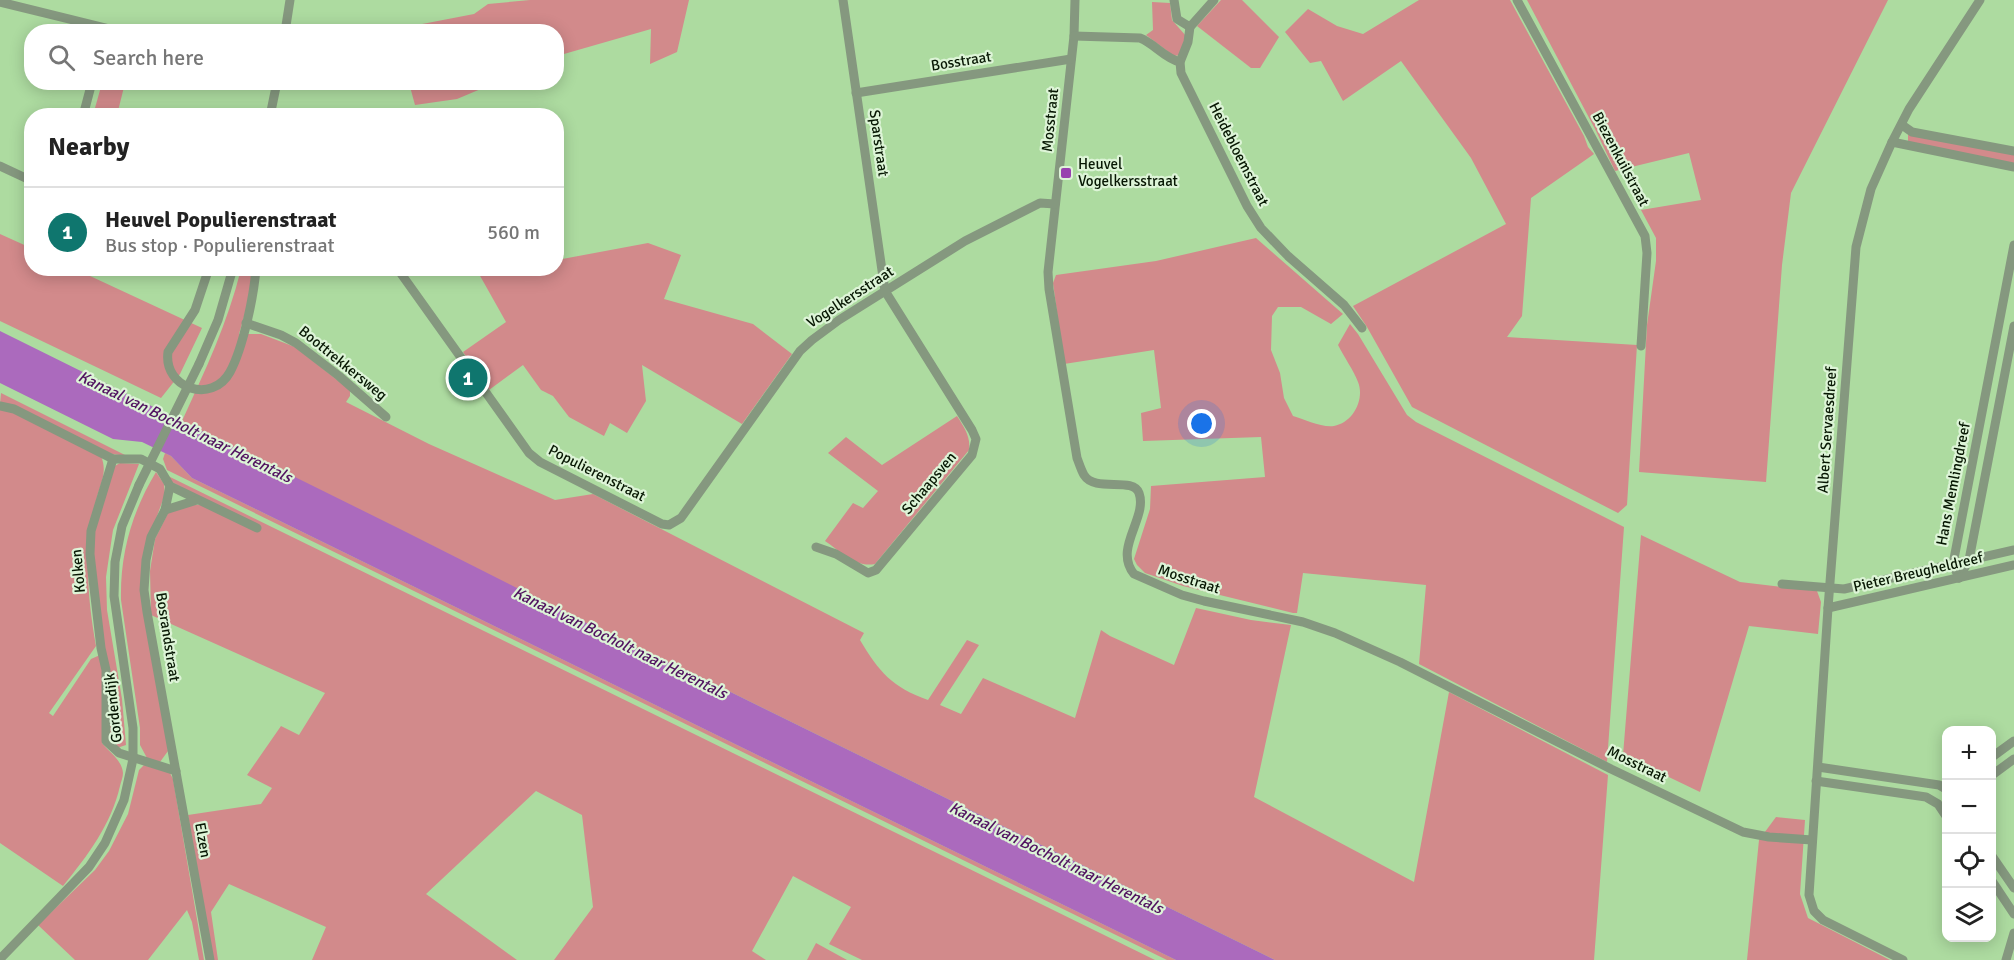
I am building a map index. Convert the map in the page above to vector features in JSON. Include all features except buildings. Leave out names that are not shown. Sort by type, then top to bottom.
[{"type":"street","points":[[286,24],[290,0]]},
{"type":"street","name":"Sparstraat","points":[[843,0],[885,291]]},
{"type":"street","name":"Mosstraat","points":[[1075,0],[1074,36],[1048,289],[1077,458],[1084,476],[1100,484],[1129,486],[1137,489],[1140,494],[1126,556],[1129,568],[1134,574],[1174,592],[1204,601],[1302,622],[1335,633],[1743,832],[1770,837],[1812,840]]},
{"type":"street","points":[[1174,0],[1177,19],[1190,27]]},
{"type":"street","points":[[1074,36],[1140,38],[1149,42],[1169,58],[1180,62],[1188,42],[1190,27],[1214,0]]},
{"type":"street","name":"Biezenkuilstraat","points":[[1517,0],[1645,236],[1647,253],[1641,346]]},
{"type":"street","name":"Albert Servaesdreef","points":[[1903,960],[1823,920],[1814,912],[1809,895],[1828,608],[1856,247],[1870,189],[1892,142],[1910,109],[1980,0]]},
{"type":"street","points":[[0,3],[82,24]]},
{"type":"street","name":"Bosstraat","points":[[856,93],[1071,59]]},
{"type":"street","name":"Heidebloemstraat","points":[[1180,62],[1180,73],[1255,219],[1288,256],[1344,305],[1362,328]]},
{"type":"street","points":[[85,108],[90,90]]},
{"type":"street","points":[[272,108],[275,90]]},
{"type":"street","points":[[1902,125],[1912,132],[2014,151]]},
{"type":"street","points":[[1892,142],[2014,167]]},
{"type":"street","points":[[0,166],[24,177]]},
{"type":"street","name":"Vogelkersstraat","points":[[662,524],[669,525],[681,518],[800,351],[824,330],[965,241],[1040,203],[1055,204]]},
{"type":"street","name":"Hans Memlingdreef","points":[[1959,578],[1953,564],[2014,245]]},
{"type":"street","points":[[206,276],[195,310],[168,352],[168,367],[173,374],[189,387],[204,391],[215,387],[230,372],[246,324],[255,276]]},
{"type":"street","name":"Gordendijk","points":[[0,959],[89,867],[105,843],[124,800],[133,759],[133,728],[114,596],[115,562],[122,526],[139,485],[199,364],[218,320],[231,276]]},
{"type":"street","name":"Populierenstraat","points":[[403,276],[529,453],[540,462],[662,524]]},
{"type":"street","name":"Schaapsven","points":[[816,547],[836,554],[867,573],[876,570],[974,450],[976,439],[972,430],[885,291]]},
{"type":"street","name":"Boottrekkersweg","points":[[246,324],[281,335],[296,343],[339,376],[386,417]]},
{"type":"street","name":"Hans Memlingdreef","points":[[1959,578],[1969,560],[2011,357],[2014,326]]},
{"type":"street","points":[[1993,356],[2011,357]]},
{"type":"street","points":[[0,406],[14,409],[113,459],[141,459],[160,469],[170,486],[257,528]]},
{"type":"street","name":"Kolken","points":[[113,459],[91,531],[90,554],[101,648],[106,670],[106,741],[119,753],[133,759]]},
{"type":"street","name":"Bosrandstraat","points":[[170,486],[165,510],[148,548],[144,590],[176,771]]},
{"type":"street","points":[[165,510],[197,500]]},
{"type":"street","name":"Pieter Breugheldreef","points":[[1830,589],[1844,589],[2014,550]]},
{"type":"street","name":"Pieter Breugheldreef","points":[[1828,608],[2014,565]]},
{"type":"street","points":[[1782,584],[1830,589]]},
{"type":"street","points":[[1996,754],[2014,741]]},
{"type":"street","points":[[133,759],[176,771]]},
{"type":"street","points":[[1996,772],[2014,759]]},
{"type":"street","points":[[1818,767],[1942,787]]},
{"type":"street","name":"Elzen","points":[[176,771],[210,960]]},
{"type":"street","points":[[1816,781],[1926,797],[1942,803]]},
{"type":"street","points":[[1996,862],[2014,888]]},
{"type":"street","points":[[1996,887],[2014,914]]},
{"type":"street","points":[[2006,960],[2014,933]]},
{"type":"shaded area","points":[[530,0],[689,0],[677,52],[650,64],[651,29],[564,54],[564,24],[422,24],[474,14],[488,4]]},
{"type":"shaded area","points":[[1221,0],[1242,0],[1279,37],[1260,68],[1251,68],[1197,26]]},
{"type":"shaded area","points":[[1419,0],[1510,0],[1588,147],[1594,154],[1531,198],[1522,316],[1507,337],[1637,345],[1627,505],[1618,513],[1412,407],[1353,306],[1506,224],[1471,158],[1401,61],[1343,101],[1321,61],[1310,63],[1285,32],[1308,9],[1337,26],[1363,34]]},
{"type":"shaded area","points":[[1527,0],[1888,0],[1791,193],[1782,265],[1766,482],[1639,472],[1647,325],[1656,261],[1656,238],[1641,210],[1701,200],[1689,153],[1615,171]]},
{"type":"shaded area","points":[[1152,2],[1170,3],[1172,20],[1186,36],[1180,55],[1174,56],[1146,35],[1153,30]]},
{"type":"shaded area","points":[[100,90],[123,90],[119,108],[95,108]]},
{"type":"shaded area","points":[[411,90],[478,90],[457,99],[415,105]]},
{"type":"shaded area","points":[[1908,134],[2014,154],[2014,164],[1908,142]]},
{"type":"shaded area","points":[[0,234],[24,245],[24,276],[90,276],[202,328],[180,374],[161,398],[0,321]]},
{"type":"shaded area","points":[[1256,238],[1343,314],[1331,324],[1301,307],[1278,307],[1272,316],[1271,350],[1280,373],[1284,398],[1293,416],[1319,425],[1334,426],[1347,420],[1356,409],[1360,389],[1338,345],[1350,324],[1407,415],[1416,422],[1624,527],[1607,762],[1419,664],[1426,585],[1303,573],[1297,613],[1293,613],[1183,586],[1145,573],[1137,565],[1134,559],[1150,509],[1151,486],[1265,477],[1261,437],[1143,441],[1141,413],[1161,408],[1154,350],[1064,364],[1053,283],[1056,275],[1156,261]]},
{"type":"shaded area","points":[[648,243],[681,255],[664,299],[753,324],[792,354],[742,424],[642,365],[646,401],[627,433],[610,423],[604,436],[569,417],[553,396],[541,390],[523,365],[489,390],[463,352],[506,322],[480,276],[564,276],[564,259]]},
{"type":"shaded area","points":[[239,276],[252,276],[250,296],[239,334],[261,334],[295,347],[350,390],[350,396],[346,402],[429,444],[555,500],[593,494],[864,633],[860,640],[880,670],[905,690],[928,700],[967,640],[979,645],[940,705],[961,714],[983,678],[1075,718],[1101,630],[1174,665],[1196,608],[1251,620],[1291,625],[1254,797],[1414,882],[1449,692],[1608,775],[1594,960],[1275,960],[688,671],[656,658],[651,653],[646,654],[182,421],[223,327]]},
{"type":"shaded area","points":[[1,393],[127,456],[112,454],[0,404]]},
{"type":"shaded area","points":[[0,408],[14,412],[101,456],[104,468],[92,520],[88,556],[89,591],[96,646],[49,713],[53,716],[91,659],[100,655],[103,670],[102,743],[118,760],[123,775],[105,827],[63,886],[0,843]]},
{"type":"shaded area","points":[[957,416],[968,436],[969,450],[875,564],[861,564],[842,554],[825,541],[853,503],[863,508],[878,491],[828,453],[846,437],[882,465]]},
{"type":"shaded area","points":[[165,453],[171,456],[192,478],[1176,960],[1167,960],[167,470],[163,459]]},
{"type":"shaded area","points":[[120,463],[139,464],[113,530],[106,577],[107,610],[122,699],[126,745],[117,748],[108,742],[94,583],[93,532],[113,467]]},
{"type":"shaded area","points":[[156,472],[164,484],[165,494],[143,555],[168,751],[160,762],[147,758],[140,745],[140,728],[121,600],[125,549],[129,533],[140,502]]},
{"type":"shaded area","points":[[168,476],[1155,960],[862,960],[829,944],[851,907],[793,876],[752,951],[766,960],[554,960],[593,907],[582,815],[536,791],[426,894],[517,960],[312,960],[326,927],[229,884],[211,912],[218,960],[213,960],[188,815],[261,804],[272,788],[247,775],[281,726],[299,735],[325,693],[151,615],[150,571],[155,539],[168,513],[185,505],[201,505],[204,499],[172,482]]},
{"type":"shaded area","points":[[1641,535],[1740,582],[1817,591],[1821,602],[1818,634],[1749,626],[1700,792],[1623,755]]},
{"type":"shaded area","points":[[144,765],[170,773],[173,779],[204,960],[199,960],[192,922],[187,910],[148,960],[75,960],[38,925],[95,870],[109,851],[128,814],[139,770]]},
{"type":"shaded area","points":[[1776,817],[1805,820],[1800,894],[1808,918],[1890,960],[1747,960],[1759,840]]},
{"type":"shaded area","points":[[816,943],[847,960],[807,960]]},
{"type":"water","name":"Kanaal van Bocholt naar Herentals","points":[[0,331],[646,653],[645,658],[654,662],[656,657],[688,671],[1275,960],[1176,960],[192,478],[171,456],[142,442],[113,439],[0,383]]},
{"type":"place","name":"Heuvel Vogelkersstraat","points":[[1066,173]]},
{"type":"place","name":"Heuvel Populierenstraat","points":[[468,378]]}]
